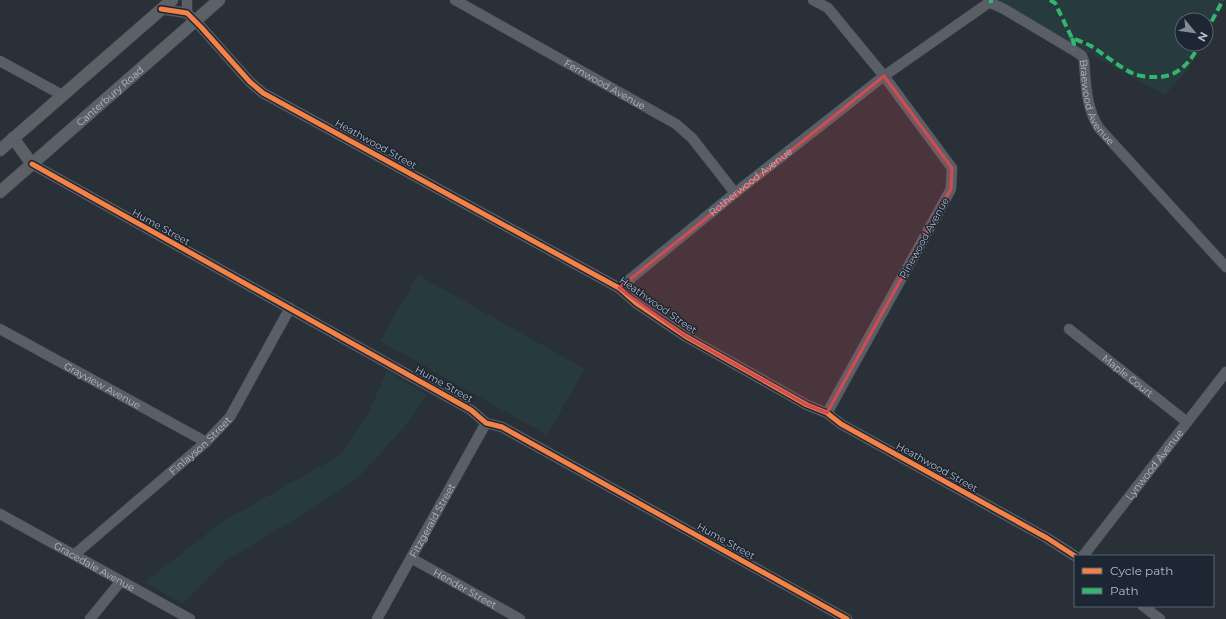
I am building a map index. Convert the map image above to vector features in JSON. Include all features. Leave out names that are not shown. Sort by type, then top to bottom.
[{"type":"main road","points":[[0,150],[172,0]]},
{"type":"main road","name":"Canterbury Road","points":[[0,192],[191,17],[219,0]]},
{"type":"main road","points":[[13,138],[32,164]]},
{"type":"street","points":[[162,9],[191,17],[187,0]]},
{"type":"street","name":"Fernwood Avenue","points":[[455,0],[676,124],[692,138],[735,192]]},
{"type":"street","name":"Pinewood Avenue","points":[[813,0],[828,8],[884,76],[952,168],[951,189],[827,413]]},
{"type":"street","name":"Braewood Avenue","points":[[884,76],[987,4],[991,3],[1004,8],[1078,52],[1082,56],[1084,61],[1089,107],[1093,119],[1099,128],[1226,267]]},
{"type":"street","name":"Heathwood Street","points":[[191,17],[250,82],[263,93],[619,288],[636,303],[684,336],[807,405],[827,413],[841,424],[1047,538],[1074,555]]},
{"type":"street","points":[[0,60],[62,95]]},
{"type":"street","name":"Rotherwood Avenue","points":[[619,288],[735,192],[884,76]]},
{"type":"street","name":"Hume Street","points":[[32,164],[471,410],[486,423],[502,427],[847,619]]},
{"type":"street","name":"Finlayson Street","points":[[74,554],[206,442],[230,417],[290,308]]},
{"type":"street","name":"Grayview Avenue","points":[[0,329],[206,442]]},
{"type":"street","name":"Maple Court","points":[[1069,329],[1187,422]]},
{"type":"street","name":"Lynwood Avenue","points":[[1084,555],[1225,375]]},
{"type":"street","name":"Fitzgerald Street","points":[[378,619],[486,423]]},
{"type":"street","name":"Gracedale Avenue","points":[[0,514],[190,619]]},
{"type":"street","name":"Hender Street","points":[[411,558],[520,619]]},
{"type":"street","points":[[90,619],[121,581]]},
{"type":"street","points":[[1145,607],[1160,619]]},
{"type":"highlighted area","points":[[884,76],[952,168],[951,189],[827,413],[807,405],[685,336],[619,288]]},
{"type":"green space","points":[[992,0],[1225,0],[1214,21],[1214,12],[1174,12],[1174,52],[1198,52],[1188,70],[1165,95]]},
{"type":"green space","points":[[418,275],[585,369],[547,435],[380,341]]},
{"type":"green space","points":[[387,371],[427,395],[405,426],[357,479],[308,511],[224,562],[183,604],[145,582],[222,522],[342,454],[368,414]]},
{"type":"marked path","points":[[1050,0],[1055,3],[1072,38],[1091,46],[1122,67],[1137,75],[1148,77],[1162,77],[1169,75],[1182,68],[1192,58],[1195,52]]},
{"type":"marked path","points":[[1214,17],[1223,0]]},
{"type":"marked path","points":[[1072,38],[1074,44],[1073,50]]},
{"type":"cycle path","points":[[161,9],[187,13],[250,82],[263,93],[619,288],[636,303],[685,336],[807,405],[827,413],[841,424],[1047,538],[1074,555]]},
{"type":"cycle path","points":[[32,164],[471,410],[486,423],[502,427],[847,619]]}]
